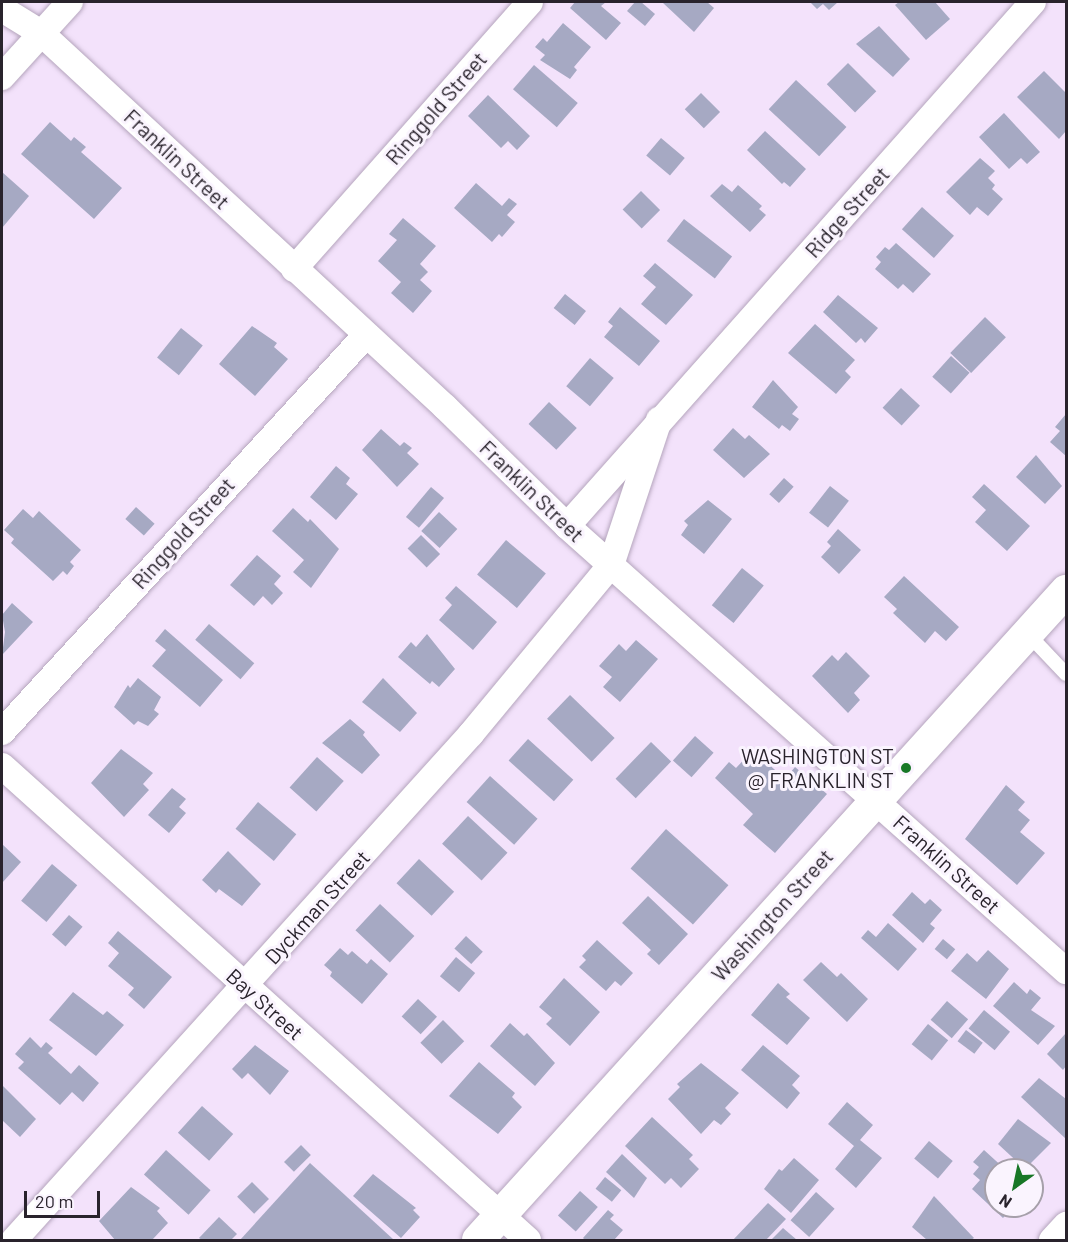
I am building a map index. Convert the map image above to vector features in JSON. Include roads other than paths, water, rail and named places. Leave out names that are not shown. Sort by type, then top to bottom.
[{"type":"street","points":[[2,77],[70,2]]},
{"type":"street","name":"Ringgold Street","points":[[294,269],[530,2]]},
{"type":"street","name":"Ridge Street","points":[[567,526],[1033,2]]},
{"type":"street","name":"Franklin Street","points":[[2,9],[41,33],[366,335],[567,526],[1066,970]]},
{"type":"street","name":"Ringgold Street","points":[[2,732],[366,335]]},
{"type":"street","name":"Ridge Street","points":[[611,565],[659,420]]},
{"type":"street","name":"Dyckman Street","points":[[14,1240],[246,986],[471,734],[611,565]]},
{"type":"street","name":"Washington Street","points":[[478,1240],[1066,591]]},
{"type":"street","name":"Bay Street","points":[[2,766],[528,1240]]},
{"type":"street","points":[[1052,1240],[1066,1225]]},
{"type":"lane","points":[[1028,634],[1066,674]]},
{"type":"place","name":"WASHINGTON ST @ FRANKLIN ST","points":[[906,768]]}]
